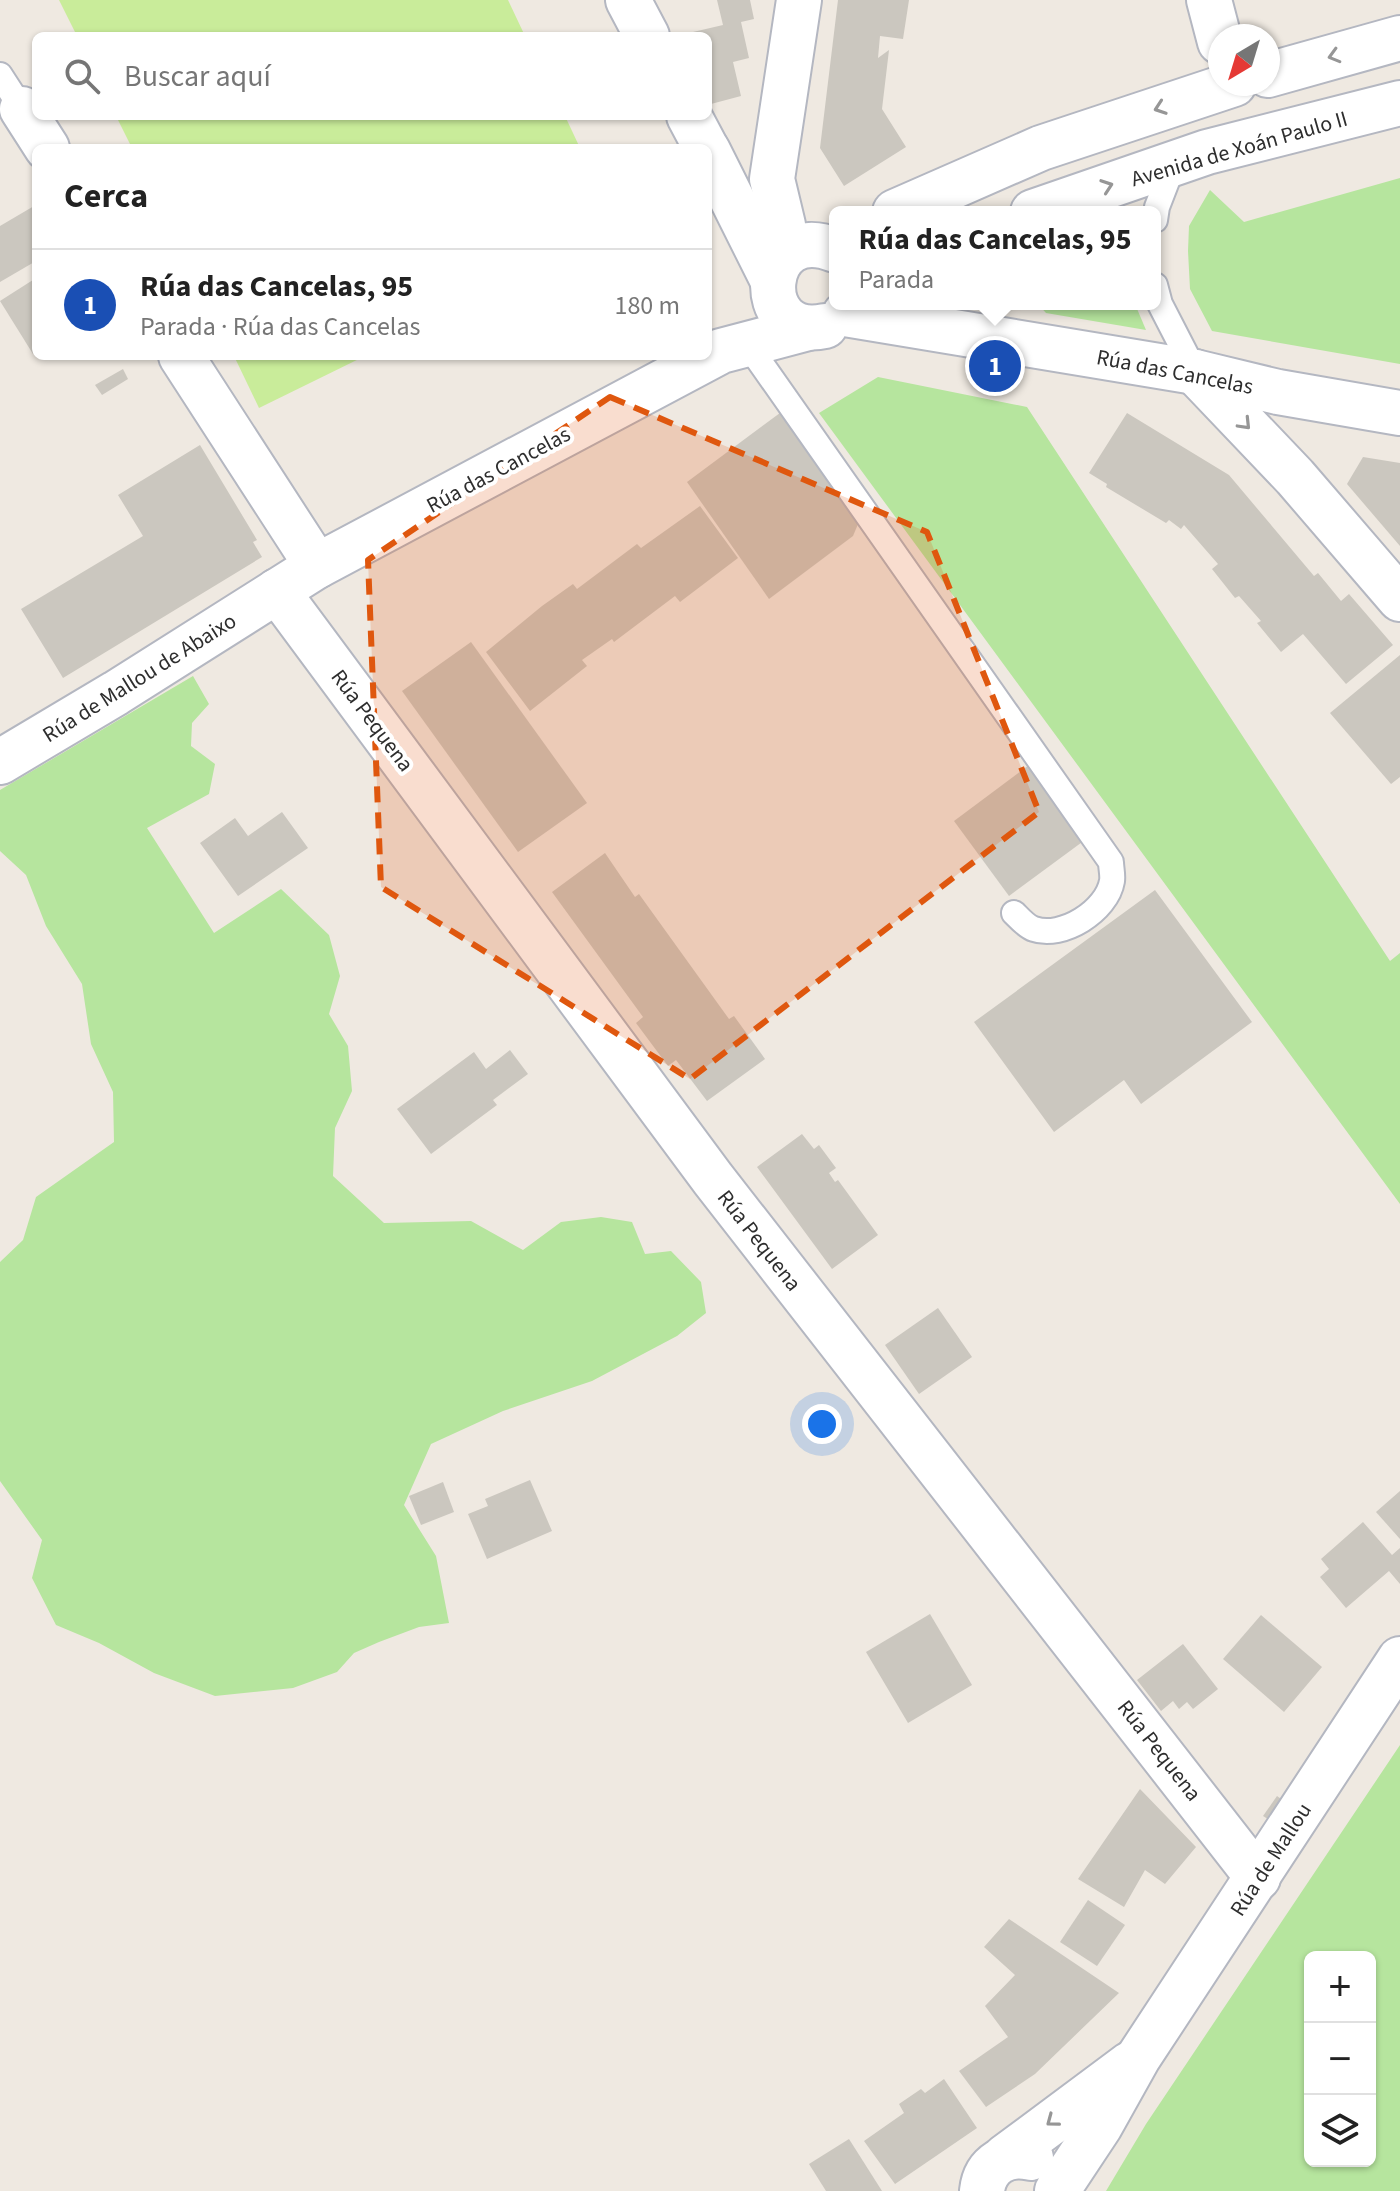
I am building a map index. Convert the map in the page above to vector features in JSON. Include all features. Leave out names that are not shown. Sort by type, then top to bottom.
[{"type":"street","points":[[628,0],[645,32]]},
{"type":"street","points":[[739,209],[772,179],[799,0]]},
{"type":"street","points":[[1209,0],[1215,24]]},
{"type":"street","points":[[1280,72],[1400,38]]},
{"type":"street","points":[[11,92],[44,144]]},
{"type":"street","points":[[909,206],[1041,148],[1208,92]]},
{"type":"street","name":"Avenida de Xoán Paulo II","points":[[1050,206],[1207,152],[1400,103]]},
{"type":"street","points":[[691,120],[704,144]]},
{"type":"street","points":[[712,159],[739,209],[772,286],[776,306],[795,324],[835,315]]},
{"type":"street","points":[[772,179],[817,241]]},
{"type":"street","points":[[739,209],[776,219],[817,241]]},
{"type":"street","name":"Rúa das Cancelas","points":[[734,348],[772,286],[777,266],[796,248],[817,241]]},
{"type":"street","name":"Rúa das Cancelas","points":[[907,310],[951,330]]},
{"type":"street","name":"Rúa das Cancelas","points":[[712,360],[734,348],[835,315],[951,330],[1195,372],[1400,413]]},
{"type":"street","points":[[184,360],[317,566]]},
{"type":"street","name":"Rúa das Cancelas","points":[[277,591],[317,566],[711,360]]},
{"type":"street","points":[[1195,372],[1295,477],[1400,599]]},
{"type":"street","points":[[1295,477],[1291,453],[1298,395]]},
{"type":"street","name":"Rúa de Mallou de Abaixo","points":[[0,762],[277,591]]},
{"type":"street","name":"Rúa Pequena","points":[[277,591],[721,1191],[1258,1878]]},
{"type":"street","name":"Rúa de Mallou","points":[[1056,2191],[1100,2126],[1138,2058],[1400,1659]]},
{"type":"street","name":"Rúa de Mallou","points":[[982,2178],[1138,2058]]},
{"type":"street","points":[[982,2178],[1029,2157],[1049,2171],[1056,2191]]},
{"type":"lane","points":[[1157,206],[1174,163]]},
{"type":"lane","points":[[1161,306],[1195,372]]},
{"type":"lane","points":[[734,348],[1111,862],[1112,883],[1102,902],[1080,922],[1058,931],[1032,929],[1014,913]]},
{"type":"highlighted area","points":[[610,397],[927,532],[1039,812],[690,1079],[381,887],[368,560]]},
{"type":"green space","points":[[59,0],[508,0],[523,32],[75,32]]},
{"type":"green space","points":[[118,120],[567,120],[578,144],[130,144]]},
{"type":"green space","points":[[1400,178],[1400,364],[1212,331],[1190,289],[1188,251],[1189,226],[1210,190],[1244,222]]},
{"type":"green space","points":[[1043,310],[1138,310],[1146,330],[1046,313]]},
{"type":"green space","points":[[236,360],[357,360],[259,408]]},
{"type":"green space","points":[[878,377],[1027,407],[1390,961],[1400,953],[1400,1204],[819,413]]},
{"type":"green space","points":[[193,676],[209,704],[192,723],[191,746],[215,764],[209,794],[147,828],[214,933],[281,889],[329,935],[340,976],[329,1014],[348,1046],[352,1091],[335,1128],[333,1176],[384,1223],[471,1221],[523,1250],[561,1222],[601,1217],[632,1222],[645,1254],[671,1251],[701,1282],[706,1313],[677,1336],[592,1381],[503,1411],[431,1444],[404,1505],[436,1556],[449,1623],[419,1627],[379,1642],[354,1653],[337,1672],[293,1688],[215,1696],[154,1673],[99,1643],[56,1625],[32,1578],[42,1540],[0,1481],[0,1262],[23,1240],[36,1197],[114,1142],[113,1092],[91,1044],[82,984],[46,926],[26,875],[0,851],[0,790]]},
{"type":"green space","points":[[1400,1745],[1400,2191],[1106,2191],[1146,2124]]},
{"type":"building","points":[[717,0],[750,0],[754,19],[741,22],[749,58],[733,62],[741,96],[712,104],[712,32],[693,32],[723,25]]},
{"type":"building","points":[[838,0],[909,0],[903,39],[880,36],[878,58],[889,50],[882,109],[906,147],[844,186],[820,148]]},
{"type":"building","points":[[32,207],[32,263],[0,282],[0,226]]},
{"type":"building","points":[[32,281],[32,352],[0,301]]},
{"type":"building","points":[[123,369],[128,379],[102,395],[95,385]]},
{"type":"building","points":[[784,410],[861,517],[853,536],[769,599],[687,482]]},
{"type":"building","points":[[1127,413],[1229,475],[1314,576],[1318,573],[1341,601],[1349,594],[1393,645],[1346,684],[1303,634],[1281,652],[1257,623],[1261,621],[1239,596],[1235,598],[1212,569],[1218,564],[1184,525],[1181,529],[1169,520],[1166,523],[1106,487],[1107,484],[1089,473]]},
{"type":"building","points":[[200,445],[257,540],[253,542],[262,557],[63,678],[21,609],[143,536],[118,495]]},
{"type":"building","points":[[1363,457],[1400,463],[1400,546],[1347,484]]},
{"type":"building","points":[[700,506],[738,558],[680,602],[675,596],[614,642],[612,639],[582,660],[587,666],[530,711],[486,652],[573,584],[577,589],[637,544],[641,548]]},
{"type":"building","points":[[471,642],[587,803],[518,852],[402,691]]},
{"type":"building","points":[[1400,655],[1400,777],[1391,784],[1330,713]]},
{"type":"building","points":[[1033,762],[1089,837],[1009,896],[954,821]]},
{"type":"building","points":[[282,812],[308,848],[238,896],[200,843],[235,818],[248,836]]},
{"type":"building","points":[[605,853],[635,897],[639,894],[729,1019],[734,1016],[765,1059],[707,1101],[676,1060],[668,1066],[636,1023],[643,1017],[552,892]]},
{"type":"building","points":[[1155,890],[1252,1022],[1141,1104],[1124,1080],[1054,1132],[974,1022]]},
{"type":"building","points":[[510,1050],[528,1074],[493,1100],[497,1105],[431,1154],[397,1109],[474,1052],[486,1069]]},
{"type":"building","points":[[802,1134],[814,1149],[819,1145],[836,1168],[829,1173],[835,1182],[838,1180],[878,1235],[832,1269],[757,1167]]},
{"type":"building","points":[[938,1308],[972,1357],[919,1394],[885,1345]]},
{"type":"building","points":[[530,1480],[552,1531],[487,1559],[468,1514],[488,1506],[485,1499]]},
{"type":"building","points":[[443,1482],[454,1512],[421,1525],[409,1496]]},
{"type":"building","points":[[1400,1491],[1400,1539],[1376,1512]]},
{"type":"building","points":[[1363,1522],[1392,1555],[1400,1548],[1400,1584],[1389,1571],[1346,1608],[1320,1577],[1329,1569],[1321,1559]]},
{"type":"building","points":[[930,1614],[972,1685],[908,1723],[866,1652]]},
{"type":"building","points":[[1261,1615],[1322,1667],[1284,1712],[1223,1659]]},
{"type":"building","points":[[1183,1644],[1218,1689],[1193,1709],[1187,1702],[1179,1709],[1173,1701],[1161,1711],[1137,1680]]},
{"type":"building","points":[[1140,1789],[1196,1847],[1165,1884],[1145,1870],[1124,1907],[1078,1879]]},
{"type":"building","points":[[1277,1796],[1284,1801],[1271,1821],[1263,1816]]},
{"type":"building","points":[[1088,1900],[1125,1925],[1097,1966],[1060,1942]]},
{"type":"building","points":[[1009,1919],[1119,1993],[1035,2074],[986,2107],[959,2071],[1008,2037],[985,2006],[1015,1975],[984,1947]]},
{"type":"building","points":[[944,2079],[977,2128],[895,2184],[864,2141],[904,2113],[899,2104],[921,2089],[925,2093]]},
{"type":"building","points":[[849,2139],[882,2191],[826,2191],[809,2164]]},
{"type":"place","name":"Rúa das Cancelas, 95","points":[[995,366]]}]
